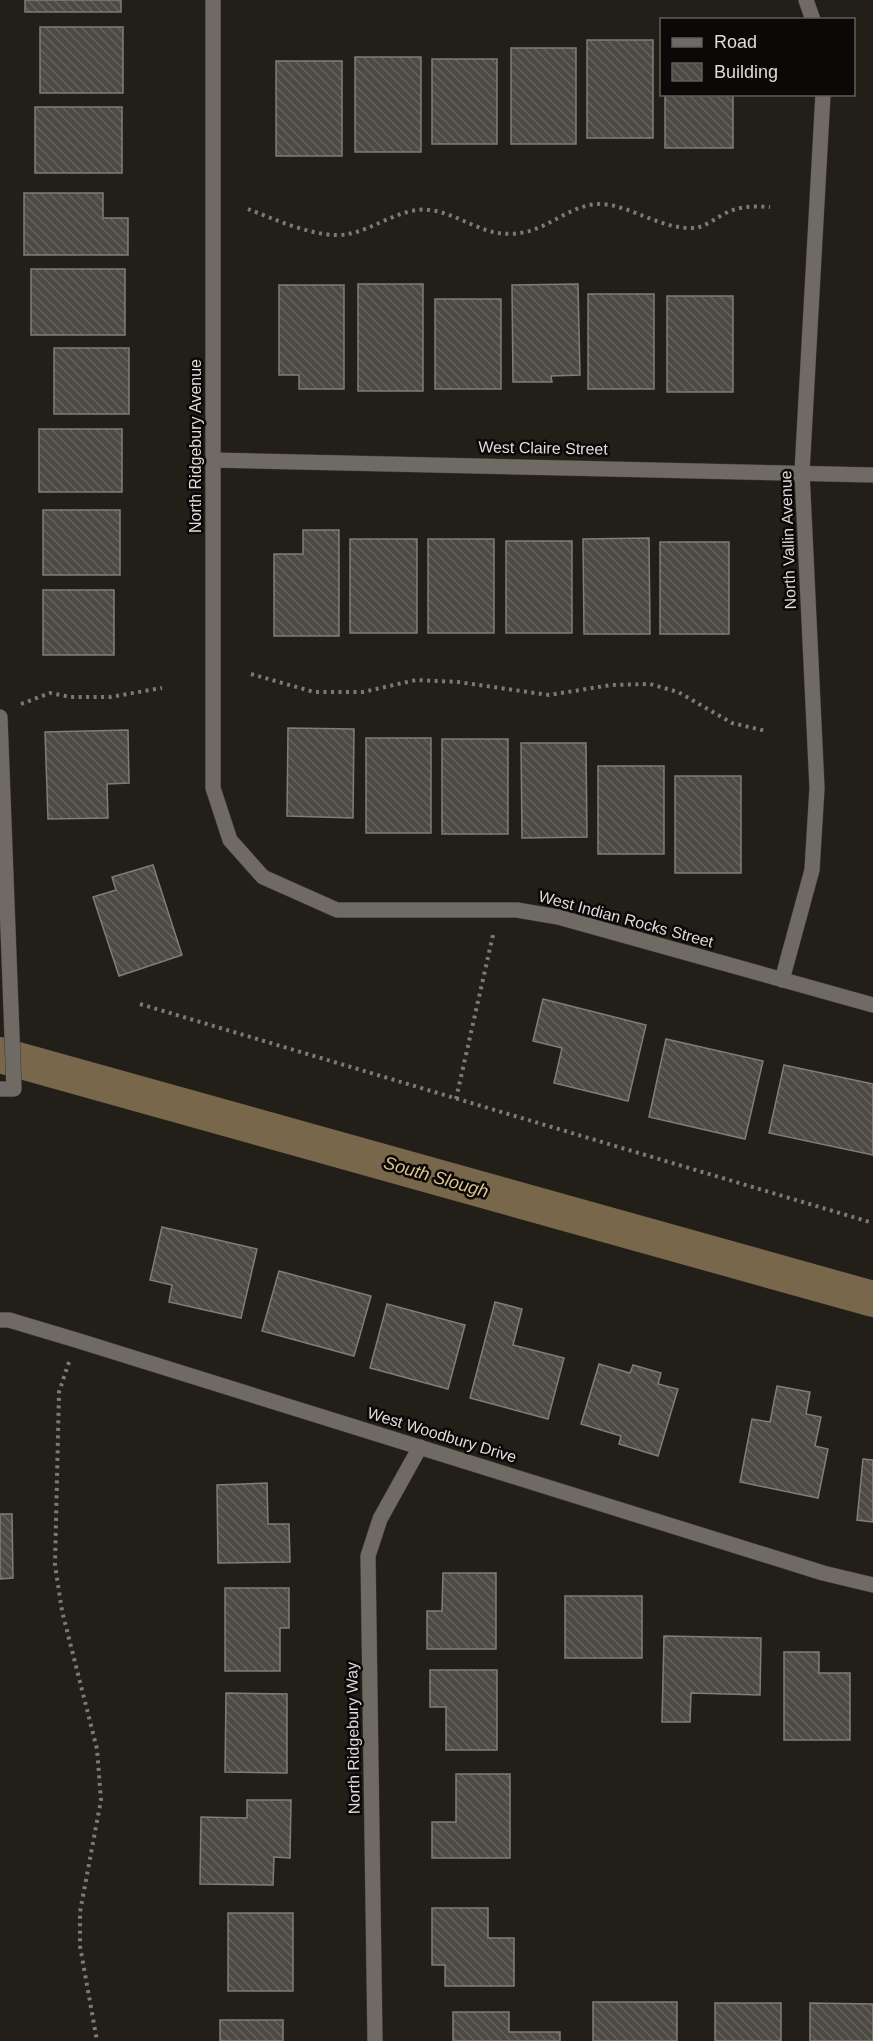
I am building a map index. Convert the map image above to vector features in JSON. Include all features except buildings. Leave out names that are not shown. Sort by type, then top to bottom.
[{"type":"street","name":"North Ridgebury Avenue","points":[[213,0],[213,788],[230,840],[263,877]]},
{"type":"street","points":[[806,0],[812,18]]},
{"type":"street","name":"North Vallin Avenue","points":[[782,980],[812,870],[818,788],[802,472],[823,96]]},
{"type":"street","name":"West Claire Street","points":[[213,460],[873,475]]},
{"type":"street","points":[[0,717],[14,1069],[14,1089],[0,1089]]},
{"type":"street","name":"West Indian Rocks Street","points":[[263,877],[337,910],[517,910],[558,917],[873,1005]]},
{"type":"street","name":"West Woodbury Drive","points":[[0,1320],[9,1320],[76,1340],[823,1573],[873,1586]]},
{"type":"street","name":"North Ridgebury Way","points":[[375,2041],[368,1556],[380,1519],[420,1447]]},
{"type":"path","points":[[248,209],[315,233],[348,235],[394,216],[429,209],[492,234],[526,232],[565,213],[598,204],[631,212],[669,227],[696,228],[730,211],[752,205],[770,207]]},
{"type":"path","points":[[250,674],[314,692],[363,692],[416,680],[458,682],[549,694],[611,685],[650,684],[678,692],[732,723],[766,731]]},
{"type":"path","points":[[21,704],[50,693],[71,697],[110,697],[162,688]]},
{"type":"path","points":[[456,1099],[491,952],[496,910]]},
{"type":"path","points":[[140,1004],[873,1223]]},
{"type":"path","points":[[76,1340],[59,1392],[55,1565],[62,1611],[97,1749],[101,1800],[80,1912],[80,1946],[97,2041]]},
{"type":"waterway","name":"South Slough","points":[[0,1055],[873,1299]]}]
